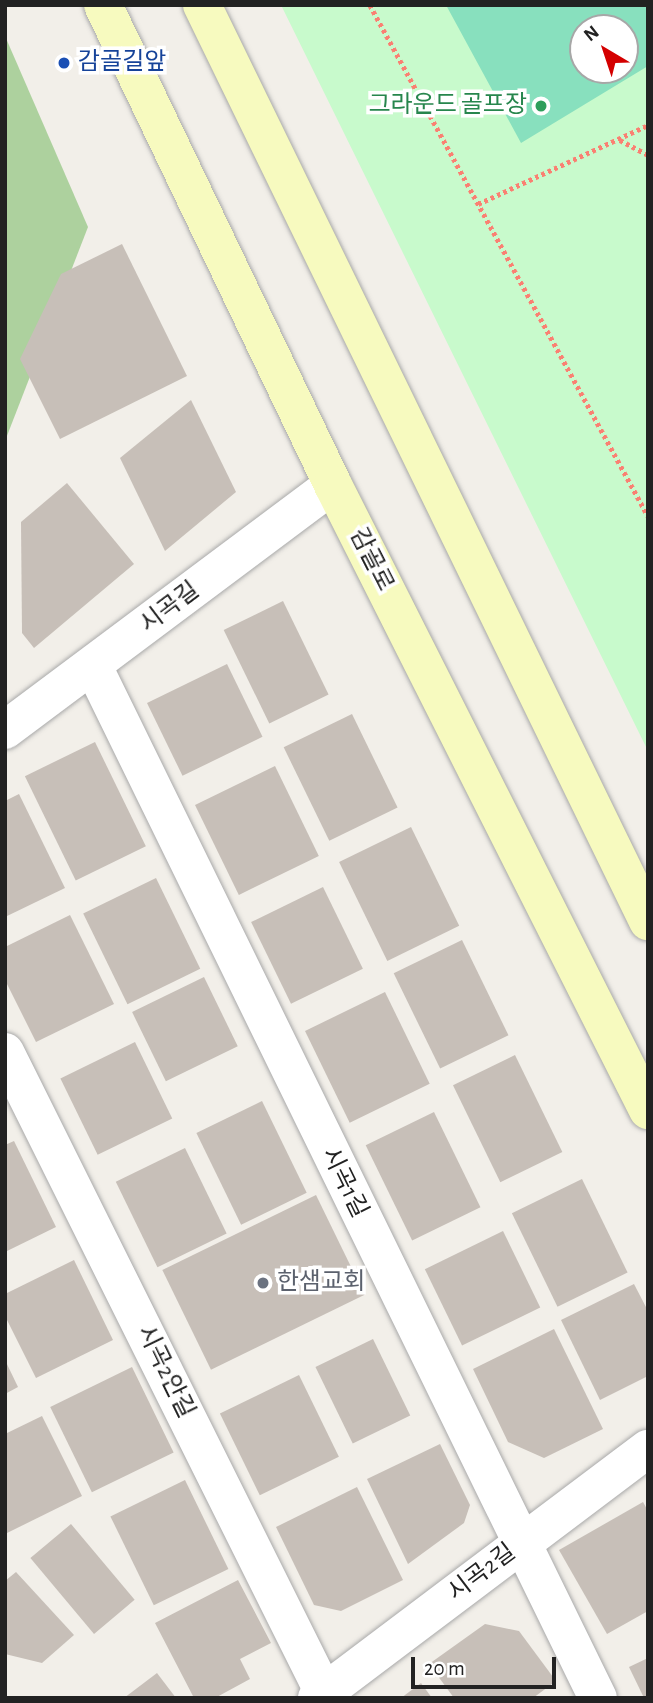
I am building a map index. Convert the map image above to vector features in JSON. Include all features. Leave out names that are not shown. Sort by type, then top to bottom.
[{"type":"main road","name":"감골로","points":[[103,5],[333,485],[648,1110]]},
{"type":"main road","points":[[202,5],[648,921]]},
{"type":"street","name":"시곡길","points":[[5,730],[333,485]]},
{"type":"street","name":"시곡1길","points":[[93,666],[598,1698]]},
{"type":"street","name":"시곡2안길","points":[[5,1052],[321,1695]]},
{"type":"street","name":"시곡2길","points":[[321,1695],[648,1449]]},
{"type":"path","points":[[370,5],[648,516]]},
{"type":"path","points":[[478,204],[648,125]]},
{"type":"path","points":[[619,139],[648,155]]},
{"type":"green space","points":[[281,5],[648,5],[648,751]]},
{"type":"green space","name":"그라운드 골프장","points":[[446,5],[648,5],[648,66],[639,71],[639,14],[569,14],[569,84],[618,84],[521,143]]},
{"type":"green space","points":[[5,36],[88,227],[5,441]]},
{"type":"building","points":[[122,244],[187,376],[60,439],[20,359],[61,274]]},
{"type":"building","points":[[191,400],[236,492],[165,551],[120,458]]},
{"type":"building","points":[[67,483],[134,564],[34,648],[22,633],[21,522]]},
{"type":"building","points":[[283,601],[329,694],[269,723],[224,630]]},
{"type":"building","points":[[227,664],[263,737],[183,776],[147,703]]},
{"type":"building","points":[[352,714],[398,807],[329,841],[284,747]]},
{"type":"building","points":[[95,742],[146,846],[76,880],[25,776]]},
{"type":"building","points":[[275,766],[319,856],[239,895],[195,805]]},
{"type":"building","points":[[19,794],[65,888],[5,917],[5,801]]},
{"type":"building","points":[[411,827],[459,926],[387,961],[339,862]]},
{"type":"building","points":[[156,878],[200,969],[127,1004],[83,914]]},
{"type":"building","points":[[323,887],[363,969],[291,1004],[251,922]]},
{"type":"building","points":[[70,915],[114,1004],[36,1042],[5,980],[5,947]]},
{"type":"building","points":[[462,940],[508,1035],[440,1069],[394,973]]},
{"type":"building","points":[[204,977],[238,1046],[166,1081],[132,1012]]},
{"type":"building","points":[[385,992],[430,1084],[350,1123],[305,1031]]},
{"type":"building","points":[[135,1042],[172,1118],[98,1155],[60,1078]]},
{"type":"building","points":[[515,1055],[562,1152],[500,1182],[453,1085]]},
{"type":"building","points":[[262,1101],[307,1193],[241,1225],[196,1133]]},
{"type":"building","points":[[434,1112],[480,1207],[412,1241],[366,1145]]},
{"type":"building","points":[[14,1141],[56,1227],[5,1252],[5,1145]]},
{"type":"building","points":[[185,1148],[227,1233],[157,1267],[116,1182]]},
{"type":"building","points":[[582,1179],[628,1272],[557,1307],[512,1213]]},
{"type":"building","name":"한샘교회","points":[[316,1195],[365,1295],[211,1370],[162,1270]]},
{"type":"building","points":[[503,1231],[540,1307],[462,1346],[425,1269]]},
{"type":"building","points":[[74,1260],[113,1340],[36,1378],[5,1316],[5,1294]]},
{"type":"building","points":[[634,1284],[648,1311],[648,1376],[600,1400],[561,1320]]},
{"type":"building","points":[[554,1329],[603,1429],[544,1458],[508,1442],[473,1369]]},
{"type":"building","points":[[373,1339],[410,1415],[353,1443],[315,1367]]},
{"type":"building","points":[[5,1360],[18,1387],[5,1394]]},
{"type":"building","points":[[132,1367],[174,1452],[92,1492],[50,1407]]},
{"type":"building","points":[[299,1375],[339,1457],[260,1495],[220,1414]]},
{"type":"building","points":[[42,1416],[82,1496],[5,1534],[5,1434]]},
{"type":"building","points":[[440,1444],[470,1505],[464,1523],[408,1564],[367,1479]]},
{"type":"building","points":[[185,1480],[228,1569],[154,1605],[110,1516]]},
{"type":"building","points":[[357,1487],[403,1580],[341,1611],[314,1605],[276,1527]]},
{"type":"building","points":[[643,1502],[648,1511],[648,1611],[607,1634],[559,1550]]},
{"type":"building","points":[[71,1524],[135,1600],[94,1634],[30,1558]]},
{"type":"building","points":[[16,1572],[74,1635],[42,1663],[5,1654],[5,1581]]},
{"type":"building","points":[[238,1580],[271,1643],[240,1659],[250,1679],[215,1698],[194,1698],[155,1623]]},
{"type":"building","points":[[485,1624],[519,1631],[556,1681],[533,1698],[454,1698],[429,1664]]},
{"type":"building","points":[[648,1658],[648,1698],[644,1698],[629,1667]]},
{"type":"building","points":[[157,1673],[176,1698],[124,1698]]},
{"type":"building","points":[[421,1683],[432,1698],[401,1698]]},
{"type":"place","name":"감골길앞","points":[[64,63]]},
{"type":"place","name":"그라운드 골프장","points":[[541,106]]},
{"type":"place","name":"한샘교회","points":[[263,1283]]}]
